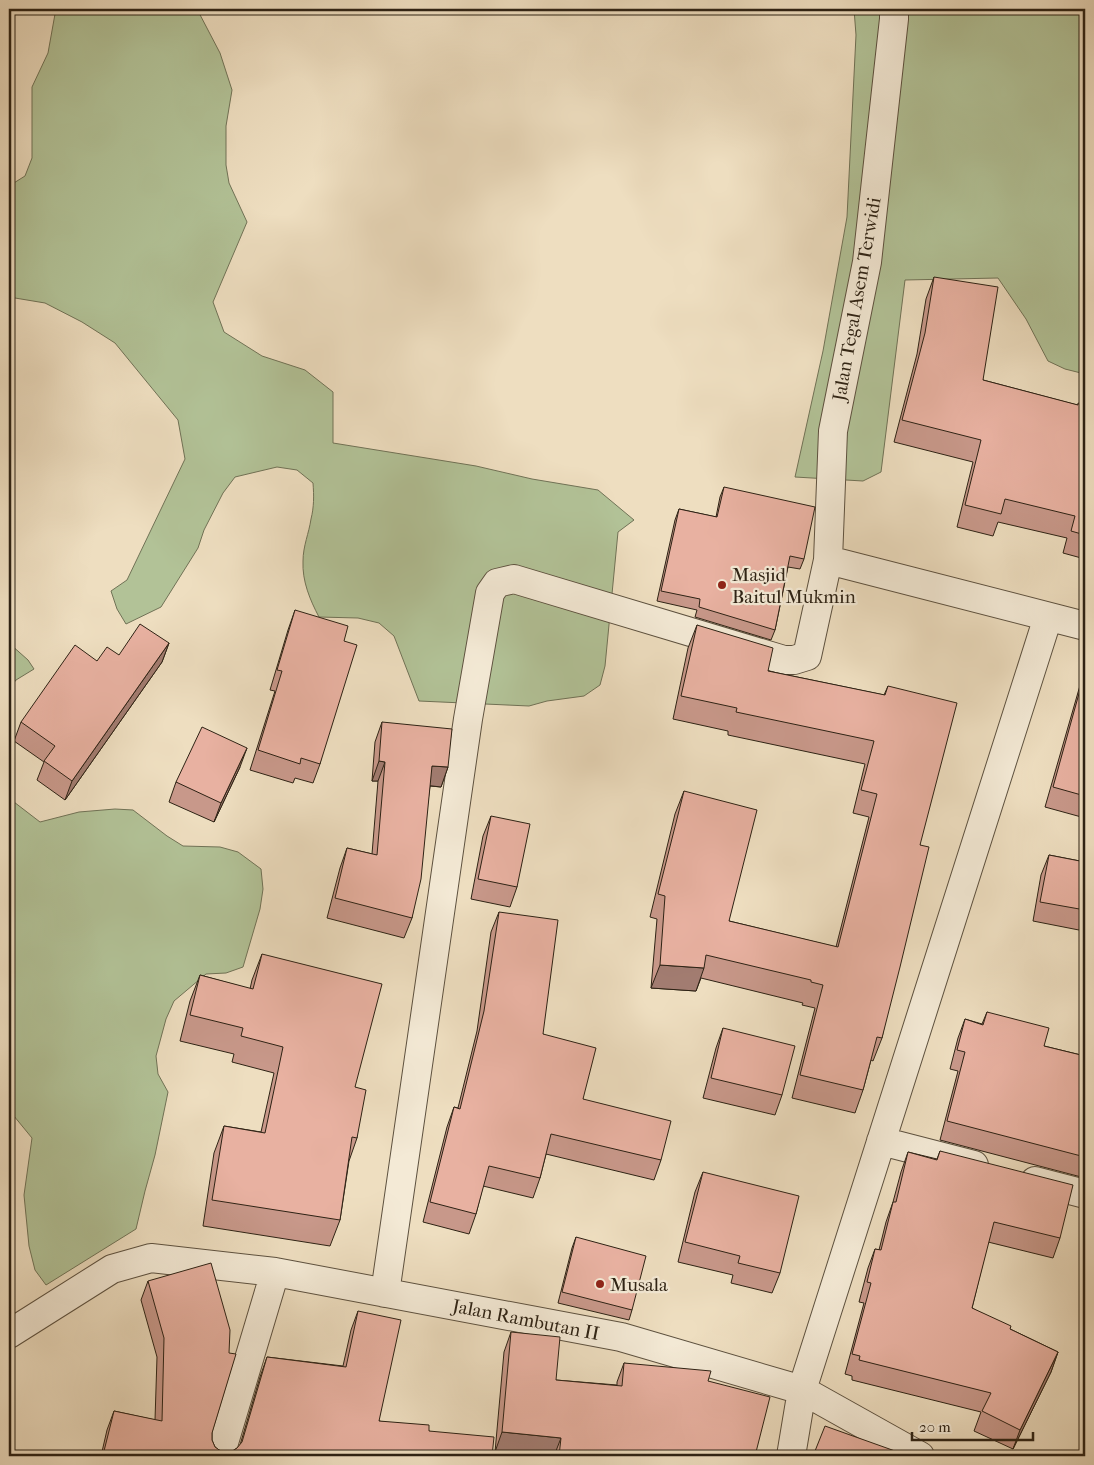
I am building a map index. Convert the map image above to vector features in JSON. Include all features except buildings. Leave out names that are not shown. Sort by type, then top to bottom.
[{"type":"street","name":"Jalan Tegal Asem Terwidi","points":[[385,1293],[468,719],[490,593],[497,582],[514,579],[784,660],[794,660],[807,656],[828,560],[833,431],[867,262],[894,9]]},
{"type":"street","points":[[828,560],[1085,626]]},
{"type":"street","points":[[791,1456],[802,1390],[1048,617]]},
{"type":"street","points":[[882,1141],[1085,1194]]},
{"type":"street","name":"Jalan Rambutan II","points":[[9,1334],[112,1269],[151,1258],[274,1272],[621,1337],[802,1390],[920,1456]]},
{"type":"street","points":[[220,1456],[274,1272]]},
{"type":"green space","points":[[58,9],[197,9],[220,53],[232,90],[226,126],[226,165],[229,183],[247,222],[213,302],[224,332],[262,356],[305,370],[333,392],[333,443],[476,466],[532,479],[598,490],[634,520],[618,532],[605,666],[600,685],[584,696],[547,701],[529,706],[419,701],[394,636],[379,623],[358,618],[319,617],[307,590],[303,568],[303,555],[313,510],[313,483],[297,470],[277,467],[235,477],[223,493],[204,530],[198,548],[161,607],[126,624],[117,609],[111,591],[127,580],[185,459],[178,420],[115,343],[82,322],[45,303],[9,297],[9,186],[25,176],[32,158],[32,87],[48,53],[55,14]]},
{"type":"green space","points":[[854,9],[1085,9],[1085,374],[1065,369],[1048,361],[1026,319],[998,278],[905,280],[881,472],[863,481],[795,477],[823,351],[847,217],[856,35]]},
{"type":"green space","points":[[9,644],[28,660],[34,669],[16,680],[9,689]]},
{"type":"green space","points":[[9,767],[13,784],[14,802],[40,822],[79,812],[115,809],[133,810],[183,846],[220,847],[238,852],[261,869],[263,889],[260,909],[243,967],[226,973],[206,974],[174,1001],[166,1019],[156,1056],[158,1074],[168,1092],[155,1155],[136,1229],[46,1285],[35,1270],[29,1246],[24,1195],[32,1138],[9,1110]]},
{"type":"place","name":"Masjid Baitul Mukmin","points":[[722,585]]},
{"type":"place","name":"Musala","points":[[600,1284]]}]
